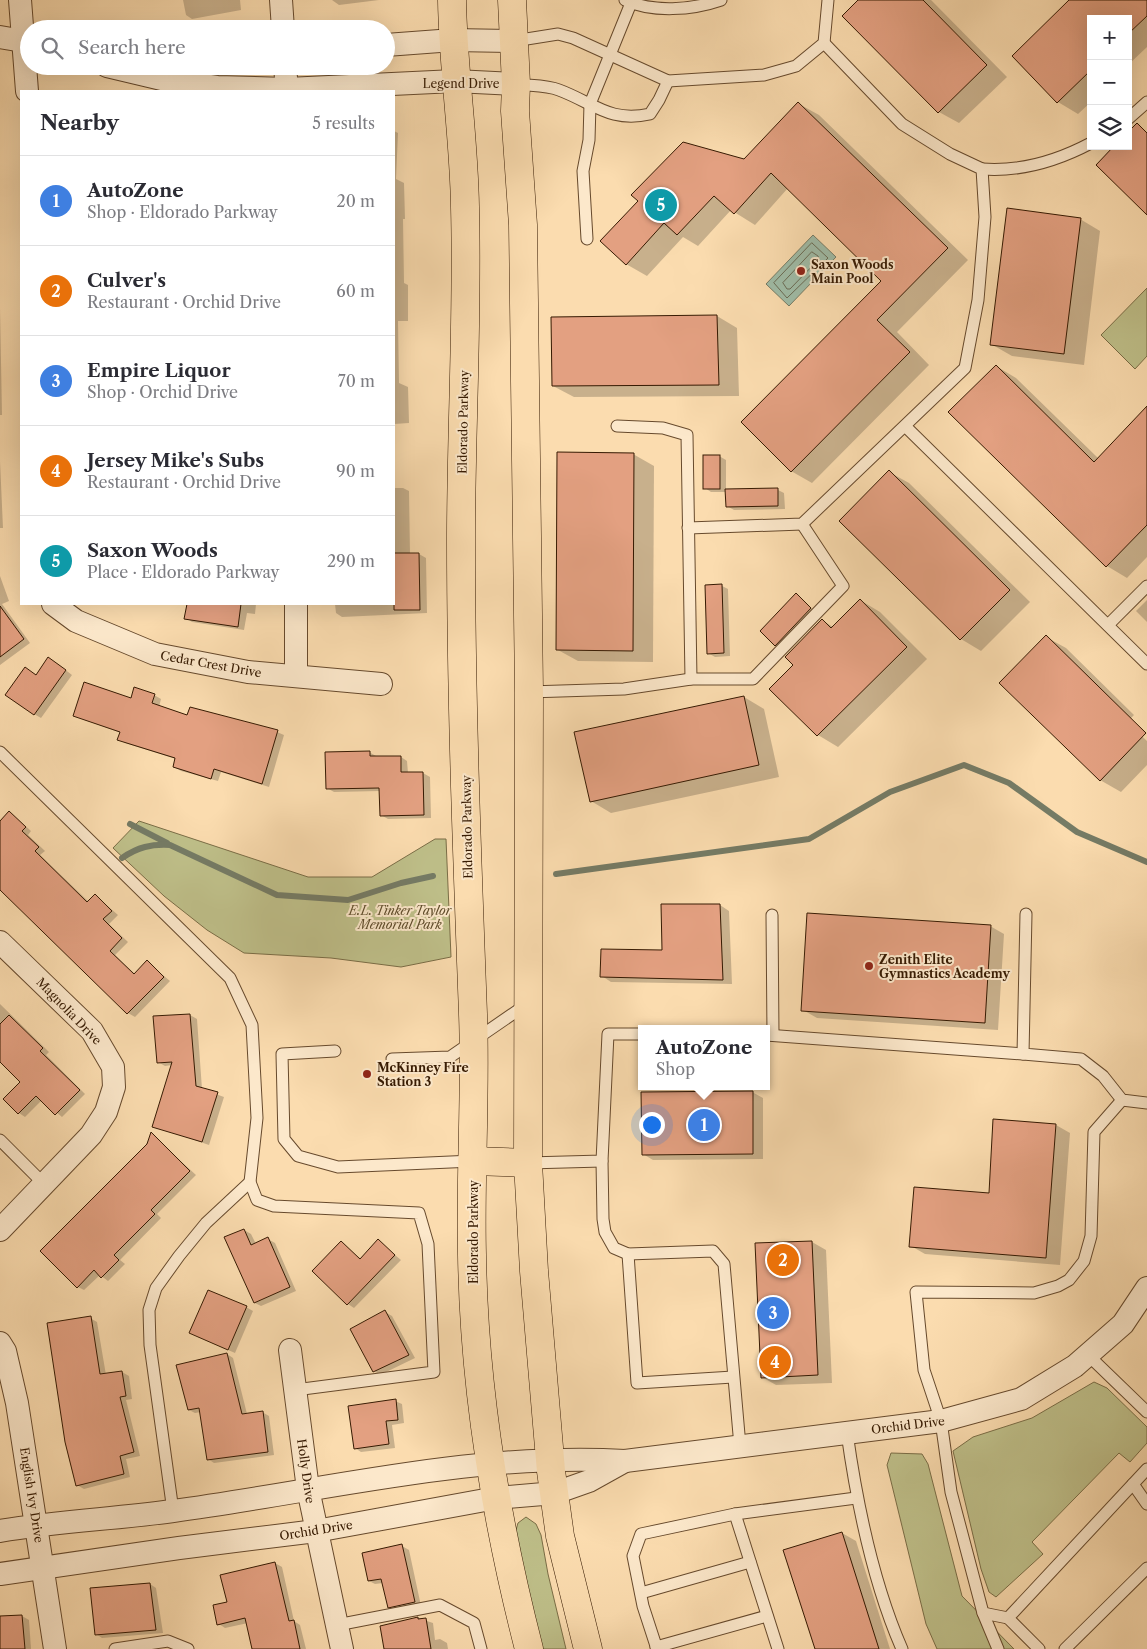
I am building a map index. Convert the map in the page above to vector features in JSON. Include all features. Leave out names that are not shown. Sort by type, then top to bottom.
[{"type":"main road","name":"Eldorado Parkway","points":[[452,0],[452,40],[465,204],[461,540],[474,1042],[472,1255],[475,1329],[490,1465],[505,1552],[529,1649]]},
{"type":"main road","points":[[512,0],[516,84],[515,111],[523,225],[529,692],[528,1163],[534,1271],[550,1460],[560,1536],[588,1649]]},
{"type":"main road","points":[[473,1161],[528,1163]]},
{"type":"street","points":[[20,0],[23,20]]},
{"type":"street","points":[[281,0],[282,20]]},
{"type":"street","points":[[0,37],[20,40]]},
{"type":"street","points":[[395,44],[452,40],[514,41]]},
{"type":"street","points":[[26,75],[26,90]]},
{"type":"street","name":"Legend Drive","points":[[145,75],[166,80],[218,87],[287,90],[455,81],[516,84]]},
{"type":"street","points":[[286,75],[287,90]]},
{"type":"street","name":"Cedar Crest Drive","points":[[54,605],[76,621],[155,654],[248,672],[382,684]]},
{"type":"street","points":[[296,605],[296,675]]},
{"type":"street","name":"Magnolia Drive","points":[[0,942],[92,1031],[113,1067],[114,1087],[106,1112],[90,1135],[0,1230]]},
{"type":"street","name":"Orchid Drive","points":[[0,1531],[37,1525],[173,1511],[308,1489],[490,1465],[580,1459],[625,1461],[941,1421],[1021,1399],[1075,1366],[1123,1324],[1147,1288]]},
{"type":"street","name":"English Ivy Drive","points":[[0,1343],[5,1351],[18,1404],[55,1649]]},
{"type":"street","name":"Holly Drive","points":[[290,1350],[308,1489],[342,1649]]},
{"type":"street","name":"Orchid Drive","points":[[0,1574],[179,1548],[316,1531],[496,1498],[555,1493],[589,1482],[625,1461]]},
{"type":"street","points":[[173,1511],[179,1548]]},
{"type":"lane","points":[[587,238],[583,171],[589,140],[590,104],[611,53],[628,2],[644,8],[681,8],[721,0]]},
{"type":"lane","points":[[514,41],[558,34],[611,53],[668,80],[764,75],[796,66],[824,43],[828,0]]},
{"type":"lane","points":[[824,43],[902,124],[950,154],[982,169],[1001,171],[1022,168],[1054,159],[1087,146]]},
{"type":"lane","points":[[516,84],[556,89],[613,116],[632,118],[650,114],[668,80]]},
{"type":"lane","points":[[1132,115],[1147,102]]},
{"type":"lane","points":[[688,528],[802,524],[965,368],[978,300],[984,217],[982,169]]},
{"type":"lane","points":[[617,426],[663,428],[686,435],[691,678]]},
{"type":"lane","points":[[906,426],[1147,664]]},
{"type":"lane","points":[[529,692],[624,689],[691,678],[753,679],[843,586],[802,524]]},
{"type":"lane","points":[[1108,625],[1147,586]]},
{"type":"lane","points":[[0,752],[230,978],[252,1025],[257,1118],[250,1182],[258,1200],[274,1206],[419,1212],[428,1244],[434,1372],[295,1390]]},
{"type":"lane","points":[[1023,1054],[1026,914]]},
{"type":"lane","points":[[772,915],[770,1035],[1081,1059],[1103,1076],[1122,1100],[1147,1103]]},
{"type":"lane","points":[[392,1059],[450,1057],[528,1003]]},
{"type":"lane","points":[[638,1034],[608,1034],[602,1161],[604,1232],[614,1248],[628,1254],[713,1251],[724,1264],[740,1446]]},
{"type":"lane","points":[[335,1051],[282,1054],[284,1139],[298,1156],[338,1167],[473,1161]]},
{"type":"lane","points":[[998,1649],[983,1613],[951,1492],[941,1421],[924,1370],[916,1292],[1034,1293],[1058,1286],[1069,1280],[1084,1260],[1091,1236],[1094,1132],[1122,1100]]},
{"type":"lane","points":[[0,1140],[44,1184]]},
{"type":"lane","points":[[528,1163],[602,1161]]},
{"type":"lane","points":[[173,1511],[150,1345],[149,1310],[156,1288],[179,1256],[206,1222],[250,1182]]},
{"type":"lane","points":[[628,1254],[637,1383],[733,1377]]},
{"type":"lane","points":[[1088,1355],[1147,1412]]},
{"type":"lane","points":[[847,1433],[856,1498],[892,1626],[902,1649]]},
{"type":"lane","points":[[1008,1618],[1147,1469]]},
{"type":"lane","points":[[1133,1484],[1147,1504]]},
{"type":"lane","points":[[768,1616],[656,1648],[633,1556],[641,1534],[735,1514],[856,1498]]},
{"type":"lane","points":[[735,1514],[778,1649]]},
{"type":"lane","points":[[641,1593],[750,1562]]},
{"type":"lane","points":[[1065,1649],[1147,1568]]},
{"type":"lane","points":[[337,1625],[440,1605],[474,1623],[481,1649]]},
{"type":"lane","points":[[983,1613],[1008,1618],[1039,1649]]},
{"type":"lane","points":[[115,1649],[168,1642],[188,1649]]},
{"type":"green space","points":[[1147,288],[1147,356],[1135,369],[1101,335]]},
{"type":"green space","name":"E.L. Tinker Taylor Memorial Park","points":[[139,821],[308,877],[372,877],[435,839],[446,839],[451,957],[401,967],[331,958],[244,953],[207,930],[164,896],[113,848]]},
{"type":"green space","points":[[1094,1382],[1107,1388],[1147,1427],[1147,1443],[1130,1462],[1119,1453],[1032,1542],[1043,1554],[996,1597],[989,1592],[981,1569],[953,1451],[973,1437],[1032,1418]]},
{"type":"green space","points":[[891,1453],[922,1454],[928,1464],[962,1596],[1014,1649],[937,1649],[926,1624],[887,1465]]},
{"type":"green space","points":[[526,1517],[536,1524],[541,1535],[548,1574],[566,1649],[537,1649],[514,1537],[518,1523]]},
{"type":"water","name":"Saxon Woods Main Pool","points":[[813,235],[836,257],[789,306],[766,284]]},
{"type":"building","points":[[858,0],[923,0],[987,65],[938,113],[842,16]]},
{"type":"building","points":[[1069,0],[1147,0],[1147,16],[1132,30],[1132,15],[1087,15],[1087,74],[1057,103],[1012,56]]},
{"type":"building","points":[[798,102],[948,248],[877,320],[910,352],[791,472],[741,422],[881,281],[771,173],[734,214],[714,196],[677,235],[664,223],[626,265],[600,241],[638,201],[631,195],[683,142],[744,159]]},
{"type":"building","points":[[1137,123],[1147,133],[1147,215],[1096,165],[1110,150],[1132,150],[1132,128]]},
{"type":"building","points":[[1007,208],[1081,218],[1064,354],[990,345]]},
{"type":"building","points":[[717,315],[719,385],[552,386],[551,317]]},
{"type":"building","points":[[996,365],[1094,462],[1147,406],[1147,525],[1106,567],[948,412]]},
{"type":"building","points":[[557,452],[634,453],[633,651],[556,650]]},
{"type":"building","points":[[703,455],[720,455],[720,489],[703,489]]},
{"type":"building","points":[[889,470],[1010,590],[960,640],[839,521]]},
{"type":"building","points":[[778,488],[778,506],[726,507],[725,489]]},
{"type":"building","points":[[395,553],[419,553],[420,610],[394,610]]},
{"type":"building","points":[[722,584],[724,653],[707,654],[705,585]]},
{"type":"building","points":[[796,593],[811,608],[775,646],[760,631]]},
{"type":"building","points":[[860,599],[907,647],[817,736],[769,689],[793,665],[785,657],[822,619],[831,628]]},
{"type":"building","points":[[187,605],[241,605],[238,627],[184,619]]},
{"type":"building","points":[[0,606],[24,639],[0,657]]},
{"type":"building","points":[[1046,635],[1146,733],[1100,781],[999,683]]},
{"type":"building","points":[[48,657],[66,670],[34,715],[5,695],[25,667],[36,675]]},
{"type":"building","points":[[84,682],[131,698],[134,687],[155,694],[152,703],[187,715],[190,707],[278,730],[262,784],[214,769],[211,779],[173,767],[175,758],[117,740],[120,732],[73,716]]},
{"type":"building","points":[[744,696],[759,765],[590,802],[574,732]]},
{"type":"building","points":[[370,751],[370,756],[401,756],[401,772],[423,772],[424,815],[380,816],[379,788],[326,789],[325,752]]},
{"type":"building","points":[[9,811],[26,827],[22,831],[39,847],[35,851],[87,902],[95,894],[112,911],[103,919],[122,938],[110,951],[134,974],[147,960],[164,977],[127,1014],[0,890],[0,821]]},
{"type":"building","points":[[661,904],[720,904],[723,980],[600,977],[601,949],[662,950]]},
{"type":"building","points":[[807,913],[991,925],[985,1023],[801,1011]]},
{"type":"building","points":[[190,1014],[196,1086],[218,1092],[202,1142],[152,1127],[172,1062],[157,1063],[153,1016]]},
{"type":"building","points":[[9,1015],[43,1048],[40,1051],[80,1090],[55,1115],[36,1096],[18,1114],[3,1099],[20,1082],[0,1062],[0,1024]]},
{"type":"building","points":[[753,1091],[753,1154],[642,1155],[641,1092]]},
{"type":"building","points":[[993,1119],[1056,1124],[1046,1258],[909,1247],[914,1187],[989,1193]]},
{"type":"building","points":[[151,1132],[190,1171],[151,1210],[155,1214],[114,1255],[119,1260],[101,1278],[94,1270],[77,1288],[40,1251],[147,1144]]},
{"type":"building","points":[[244,1229],[251,1245],[268,1237],[290,1287],[254,1303],[224,1237]]},
{"type":"building","points":[[378,1239],[395,1255],[347,1305],[312,1271],[341,1241],[360,1259]]},
{"type":"building","points":[[812,1241],[818,1375],[761,1378],[755,1243]]},
{"type":"building","points":[[208,1290],[247,1306],[228,1350],[189,1333]]},
{"type":"building","points":[[385,1310],[409,1355],[373,1372],[350,1329]]},
{"type":"building","points":[[91,1316],[100,1374],[122,1371],[126,1396],[120,1397],[134,1452],[120,1456],[124,1474],[76,1486],[65,1442],[47,1323]]},
{"type":"building","points":[[227,1353],[242,1414],[263,1411],[268,1452],[207,1460],[199,1408],[188,1410],[176,1365]]},
{"type":"building","points":[[396,1399],[398,1420],[386,1421],[389,1444],[354,1449],[348,1406]]},
{"type":"building","points":[[842,1532],[879,1649],[815,1649],[783,1550]]},
{"type":"building","points":[[402,1544],[415,1602],[388,1608],[381,1579],[368,1581],[362,1553]]},
{"type":"building","points":[[275,1562],[289,1621],[294,1620],[300,1649],[252,1649],[245,1618],[217,1625],[213,1605],[227,1602],[220,1575]]},
{"type":"building","points":[[150,1583],[156,1630],[95,1635],[90,1588]]},
{"type":"building","points":[[22,1615],[25,1649],[0,1649],[0,1616]]},
{"type":"building","points":[[418,1617],[418,1619],[426,1618],[431,1649],[384,1649],[380,1626]]},
{"type":"waterway","points":[[556,874],[809,839],[890,792],[964,765],[1009,783],[1077,832],[1147,862]]},
{"type":"waterway","points":[[130,824],[167,843]]},
{"type":"waterway","points":[[122,858],[145,847],[170,845],[277,895],[348,900],[401,883],[433,876]]},
{"type":"place","name":"Saxon Woods","points":[[661,205]]},
{"type":"place","name":"Saxon Woods Main Pool","points":[[801,271]]},
{"type":"place","name":"Zenith Elite Gymnastics Academy","points":[[869,966]]},
{"type":"place","name":"McKinney Fire Station 3","points":[[367,1074]]},
{"type":"place","name":"AutoZone","points":[[704,1125]]},
{"type":"place","name":"Culver's","points":[[783,1260]]},
{"type":"place","name":"Empire Liquor","points":[[773,1313]]},
{"type":"place","name":"Jersey Mike's Subs","points":[[775,1362]]}]
